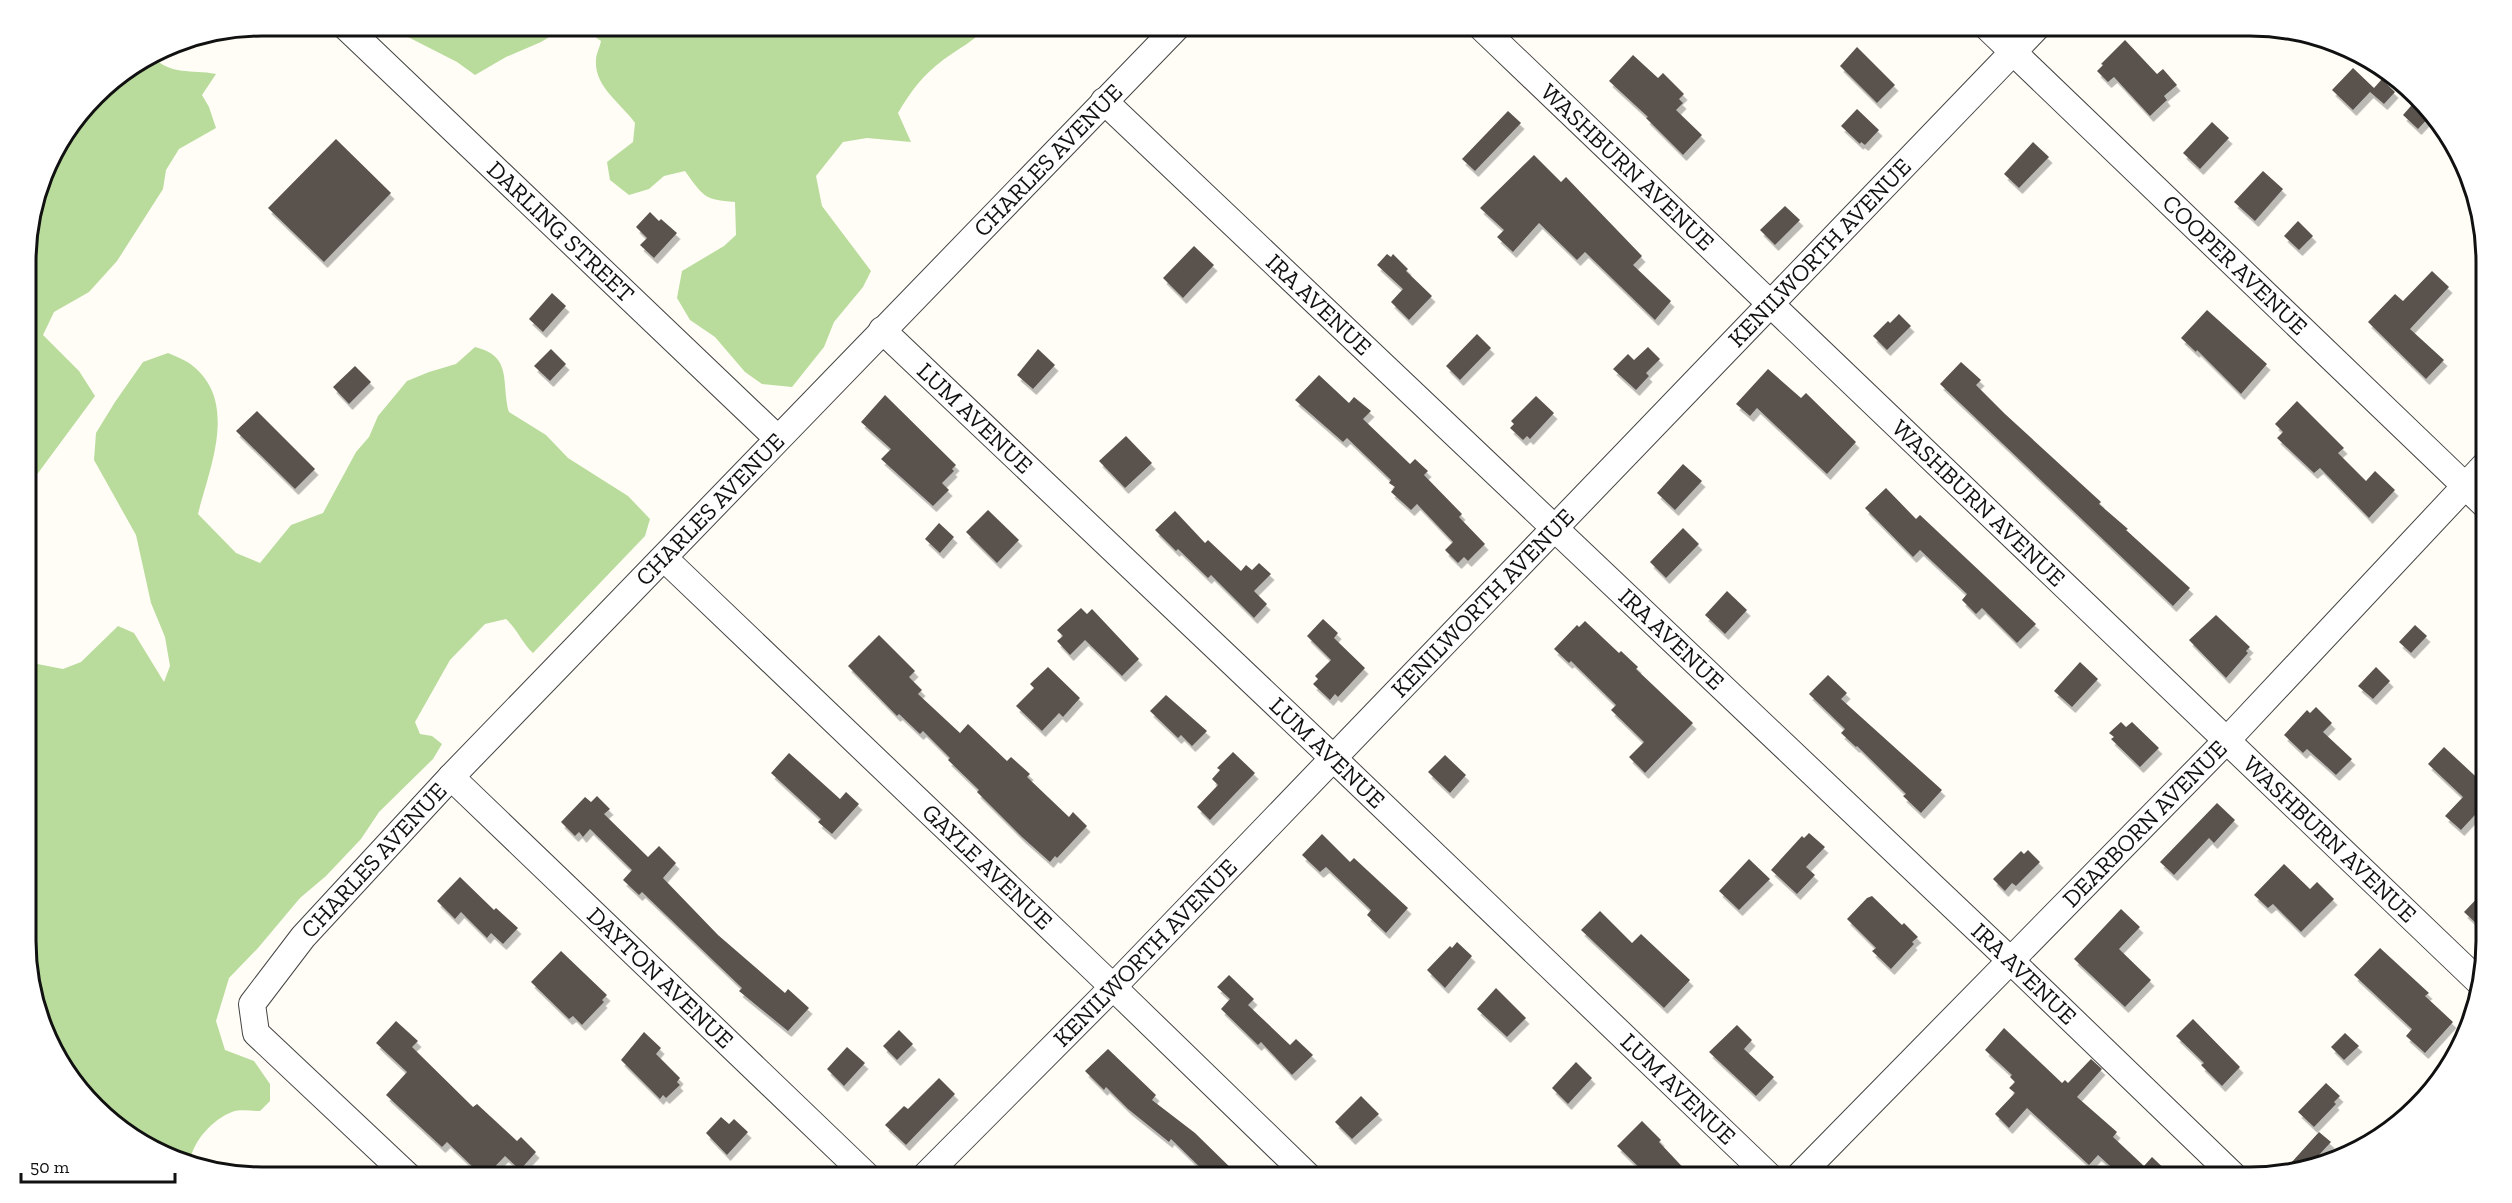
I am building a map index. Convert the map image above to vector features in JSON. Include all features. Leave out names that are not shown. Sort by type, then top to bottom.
[{"type":"street","name":"DARLING STREET","points":[[355,36],[777,438]]},
{"type":"street","name":"CHARLES AVENUE","points":[[397,1167],[256,1033],[252,1004],[303,937],[451,777],[1168,36]]},
{"type":"street","name":"WASHBURN AVENUE","points":[[1491,36],[2228,739],[2473,976]]},
{"type":"street","name":"COOPER AVENUE","points":[[1996,36],[2476,496]]},
{"type":"street","name":"KENILWORTH AVENUE","points":[[934,1167],[1113,987],[2028,36]]},
{"type":"street","name":"IRA AVENUE","points":[[1104,101],[2010,960],[2225,1167]]},
{"type":"street","name":"LUM AVENUE","points":[[882,330],[1760,1167]]},
{"type":"street","name":"DEARBORN AVENUE","points":[[1808,1167],[2228,739],[2476,474]]},
{"type":"street","name":"GAYLE AVENUE","points":[[664,558],[1299,1167]]},
{"type":"street","name":"DAYTON AVENUE","points":[[451,777],[858,1167]]},
{"type":"green space","points":[[551,36],[506,57],[475,75],[457,62],[408,37]]},
{"type":"green space","points":[[594,36],[977,36],[929,72],[898,113],[911,142],[867,138],[843,142],[816,176],[822,206],[871,271],[863,287],[834,322],[824,347],[792,387],[762,384],[745,372],[715,337],[690,320],[677,298],[682,271],[724,246],[736,235],[735,202],[717,200],[705,195],[685,171],[664,176],[649,189],[629,195],[610,180],[607,162],[633,142],[635,123],[599,78],[596,60],[601,41]]},
{"type":"green space","points":[[158,61],[166,67],[182,71],[216,74],[202,95],[216,128],[179,149],[166,170],[163,189],[117,261],[89,292],[54,312],[43,335],[79,371],[95,396],[36,476],[36,247],[40,218],[48,189],[66,149],[83,124],[102,102],[137,74]]},
{"type":"green space","points":[[475,347],[495,357],[503,372],[509,412],[546,435],[568,458],[628,496],[650,519],[645,536],[533,653],[506,619],[485,624],[450,660],[415,722],[420,734],[432,736],[442,744],[433,759],[379,812],[361,839],[326,876],[300,898],[229,978],[216,1021],[225,1050],[254,1061],[270,1084],[270,1101],[260,1111],[242,1110],[225,1115],[211,1125],[195,1146],[191,1156],[189,1155],[149,1137],[124,1120],[102,1101],[83,1079],[59,1041],[48,1014],[40,985],[36,956],[36,664],[63,669],[81,662],[118,626],[134,633],[164,682],[170,666],[165,637],[151,603],[136,535],[94,460],[96,433],[143,362],[168,353],[189,363],[205,378],[214,395],[217,414],[214,455],[198,514],[236,553],[260,563],[291,525],[323,513],[356,452],[369,437],[378,416],[407,381],[456,364]]},
{"type":"building","points":[[2125,40],[2157,74],[2163,69],[2177,85],[2164,96],[2167,100],[2150,116],[2114,77],[2108,82],[2097,71]]},
{"type":"building","points":[[1857,47],[1895,85],[1877,103],[1840,66]]},
{"type":"building","points":[[1633,55],[1658,78],[1663,73],[1684,94],[1679,99],[1683,103],[1676,110],[1702,135],[1683,155],[1646,118],[1648,117],[1609,81]]},
{"type":"building","points":[[2353,68],[2374,88],[2382,79],[2395,92],[2384,104],[2370,92],[2353,110],[2332,90]]},
{"type":"building","points":[[2412,104],[2426,120],[2418,129],[2403,115]]},
{"type":"building","points":[[1857,109],[1879,130],[1865,145],[1861,142],[1860,144],[1841,126]]},
{"type":"building","points":[[1508,111],[1521,123],[1475,171],[1462,159]]},
{"type":"building","points":[[2212,122],[2229,138],[2200,169],[2183,153]]},
{"type":"building","points":[[336,139],[391,193],[324,262],[268,208]]},
{"type":"building","points":[[2033,142],[2049,157],[2019,188],[2004,174]]},
{"type":"building","points":[[1534,155],[1561,182],[1566,177],[1642,256],[1633,265],[1671,301],[1655,320],[1585,252],[1577,260],[1539,223],[1513,252],[1497,237],[1504,230],[1480,208]]},
{"type":"building","points":[[2263,171],[2283,189],[2255,221],[2234,202]]},
{"type":"building","points":[[1785,206],[1800,220],[1775,245],[1760,230]]},
{"type":"building","points":[[650,212],[677,233],[654,258],[640,245],[647,238],[636,227]]},
{"type":"building","points":[[2298,221],[2313,236],[2299,250],[2284,236]]},
{"type":"building","points":[[1194,246],[1214,265],[1183,298],[1163,278]]},
{"type":"building","points":[[1387,254],[1391,257],[1393,254],[1408,269],[1406,271],[1432,296],[1409,320],[1391,302],[1403,289],[1377,265]]},
{"type":"building","points":[[2432,271],[2449,287],[2410,329],[2444,360],[2426,379],[2368,322],[2395,294],[2403,301]]},
{"type":"building","points":[[552,293],[566,306],[543,332],[529,319]]},
{"type":"building","points":[[2207,310],[2267,364],[2241,394],[2197,350],[2196,352],[2181,338]]},
{"type":"building","points":[[1899,314],[1911,326],[1887,350],[1873,336]]},
{"type":"building","points":[[1477,334],[1491,348],[1460,380],[1446,366]]},
{"type":"building","points":[[1648,347],[1660,359],[1646,373],[1649,376],[1636,390],[1613,369],[1628,354],[1634,360]]},
{"type":"building","points":[[551,349],[566,364],[550,381],[534,366]]},
{"type":"building","points":[[1038,349],[1055,365],[1033,389],[1017,375]]},
{"type":"building","points":[[1961,362],[1981,380],[1976,385],[2005,414],[2190,588],[2173,606],[1940,384]]},
{"type":"building","points":[[355,366],[371,382],[349,404],[333,387]]},
{"type":"building","points":[[1768,369],[1801,398],[1806,393],[1856,442],[1827,474],[1757,408],[1750,416],[1736,404]]},
{"type":"building","points":[[1319,375],[1349,403],[1354,397],[1371,411],[1363,419],[1410,464],[1415,459],[1428,471],[1424,475],[1462,514],[1459,517],[1485,544],[1468,561],[1464,557],[1458,563],[1445,550],[1453,542],[1417,504],[1411,510],[1391,492],[1395,487],[1389,483],[1391,480],[1347,438],[1343,442],[1295,400]]},
{"type":"building","points":[[885,395],[956,465],[952,469],[954,471],[942,483],[949,490],[933,506],[881,459],[891,449],[861,422]]},
{"type":"building","points":[[1536,396],[1554,413],[1530,439],[1527,436],[1523,440],[1510,428],[1514,424],[1511,421]]},
{"type":"building","points":[[2297,401],[2344,448],[2338,453],[2366,481],[2375,471],[2395,490],[2369,518],[2320,468],[2314,473],[2277,438],[2283,432],[2275,424]]},
{"type":"building","points":[[257,411],[315,469],[295,489],[236,431]]},
{"type":"building","points":[[1126,436],[1152,463],[1125,488],[1099,461]]},
{"type":"building","points":[[1683,464],[1702,481],[1675,510],[1657,493]]},
{"type":"building","points":[[1886,488],[1916,519],[1920,515],[2036,624],[2017,643],[1982,608],[1976,614],[1962,600],[1967,594],[1920,550],[1913,557],[1865,508]]},
{"type":"building","points":[[988,510],[1019,540],[997,563],[966,532]]},
{"type":"building","points":[[1175,511],[1205,543],[1208,540],[1241,571],[1246,565],[1252,570],[1259,563],[1271,574],[1254,591],[1267,604],[1254,618],[1211,575],[1208,578],[1155,530]]},
{"type":"building","points":[[939,523],[954,537],[940,553],[925,539]]},
{"type":"building","points":[[1683,528],[1699,544],[1666,578],[1650,562]]},
{"type":"building","points":[[1727,591],[1747,610],[1725,634],[1705,615]]},
{"type":"building","points":[[1081,608],[1087,614],[1092,609],[1139,659],[1122,676],[1085,640],[1070,655],[1057,641],[1063,636],[1057,630]]},
{"type":"building","points":[[2216,615],[2250,647],[2246,651],[2248,653],[2226,678],[2189,640]]},
{"type":"building","points":[[1323,619],[1338,633],[1334,638],[1365,668],[1338,697],[1335,694],[1330,700],[1313,684],[1318,679],[1315,676],[1331,660],[1307,636]]},
{"type":"building","points":[[1585,621],[1619,653],[1621,651],[1638,667],[1636,669],[1693,723],[1645,773],[1629,757],[1644,742],[1611,710],[1616,705],[1571,661],[1569,663],[1554,649],[1577,625],[1579,627]]},
{"type":"building","points":[[2415,625],[2427,636],[2411,653],[2399,642]]},
{"type":"building","points":[[879,635],[915,671],[909,677],[922,690],[918,694],[960,733],[968,724],[1007,761],[1011,757],[1030,774],[1027,777],[1069,817],[1073,812],[1087,826],[1057,858],[1055,856],[1050,862],[1022,837],[977,792],[979,790],[948,760],[950,758],[923,731],[920,734],[899,714],[897,716],[848,666]]},
{"type":"building","points":[[2080,662],[2098,679],[2072,707],[2054,691]]},
{"type":"building","points":[[1048,667],[1080,698],[1063,717],[1059,713],[1042,731],[1016,706],[1034,688],[1030,684]]},
{"type":"building","points":[[2376,667],[2390,681],[2373,699],[2358,686]]},
{"type":"building","points":[[1828,675],[1847,693],[1841,699],[1942,790],[1921,813],[1903,796],[1906,794],[1841,733],[1845,729],[1809,694]]},
{"type":"building","points":[[1166,695],[1207,731],[1192,746],[1181,735],[1178,738],[1150,711]]},
{"type":"building","points":[[2316,707],[2332,723],[2323,732],[2352,759],[2336,775],[2307,749],[2303,753],[2284,735],[2307,710],[2310,713]]},
{"type":"building","points":[[2121,722],[2126,727],[2132,722],[2159,748],[2140,767],[2111,739],[2114,737],[2109,733]]},
{"type":"building","points":[[2444,747],[2476,777],[2476,814],[2461,830],[2445,816],[2463,797],[2428,764]]},
{"type":"building","points":[[1233,752],[1255,773],[1210,820],[1197,807],[1218,785],[1212,779],[1220,770],[1217,768]]},
{"type":"building","points":[[789,753],[840,799],[846,792],[859,804],[832,834],[818,822],[821,819],[771,773]]},
{"type":"building","points":[[1445,755],[1466,775],[1450,793],[1428,772]]},
{"type":"building","points":[[597,796],[610,809],[604,814],[648,857],[659,846],[676,863],[663,878],[718,935],[785,993],[788,989],[809,1008],[788,1031],[739,991],[742,988],[642,892],[639,895],[623,880],[632,870],[590,829],[583,837],[579,832],[575,836],[561,822],[585,797],[591,802]]},
{"type":"building","points":[[2217,803],[2235,820],[2214,843],[2209,838],[2174,875],[2160,862]]},
{"type":"building","points":[[1809,833],[1825,847],[1806,867],[1815,875],[1797,894],[1771,870],[1802,836],[1804,838]]},
{"type":"building","points":[[1322,834],[1350,862],[1354,858],[1408,908],[1386,933],[1367,915],[1371,910],[1326,867],[1320,872],[1302,855]]},
{"type":"building","points":[[2028,850],[2040,862],[2016,886],[2012,883],[2005,891],[1993,879],[2021,851],[2024,854]]},
{"type":"building","points":[[1749,859],[1770,879],[1739,910],[1719,891]]},
{"type":"building","points":[[2284,864],[2310,889],[2317,882],[2334,899],[2301,932],[2273,904],[2268,908],[2254,895]]},
{"type":"building","points":[[460,877],[494,910],[496,908],[518,928],[503,944],[491,933],[487,938],[461,912],[455,919],[437,901]]},
{"type":"building","points":[[1872,896],[1918,937],[1891,969],[1872,951],[1876,948],[1847,919],[1867,898]]},
{"type":"building","points":[[2476,899],[2476,923],[2464,912]]},
{"type":"building","points":[[2121,909],[2140,927],[2119,949],[2151,980],[2125,1007],[2074,959]]},
{"type":"building","points":[[1600,911],[1632,943],[1641,934],[1690,980],[1664,1008],[1581,930]]},
{"type":"building","points":[[1457,942],[1472,956],[1445,988],[1427,970],[1450,946],[1452,948]]},
{"type":"building","points":[[2380,948],[2429,993],[2425,996],[2453,1022],[2425,1053],[2406,1036],[2412,1029],[2354,975]]},
{"type":"building","points":[[561,951],[607,995],[602,1000],[604,1002],[582,1025],[573,1016],[569,1019],[531,982]]},
{"type":"building","points":[[1229,975],[1254,999],[1248,1005],[1290,1045],[1296,1039],[1313,1055],[1292,1075],[1261,1042],[1258,1045],[1221,1009],[1230,999],[1217,987]]},
{"type":"building","points":[[1496,988],[1526,1018],[1507,1037],[1477,1009]]},
{"type":"building","points":[[2193,1019],[2240,1067],[2222,1086],[2201,1065],[2204,1063],[2176,1036]]},
{"type":"building","points":[[396,1021],[418,1041],[412,1047],[473,1107],[477,1104],[517,1141],[521,1137],[536,1152],[523,1167],[517,1167],[505,1156],[495,1167],[473,1167],[447,1142],[442,1147],[386,1095],[407,1072],[376,1043]]},
{"type":"building","points":[[1737,1025],[1752,1040],[1744,1049],[1774,1077],[1756,1096],[1709,1052]]},
{"type":"building","points":[[2004,1028],[2062,1083],[2065,1080],[2068,1083],[2091,1059],[2102,1069],[2077,1097],[2117,1132],[2113,1137],[2144,1166],[2152,1157],[2162,1167],[2111,1167],[2098,1155],[2089,1165],[2027,1108],[2009,1128],[1995,1114],[2015,1093],[2009,1088],[2015,1082],[2010,1077],[2012,1075],[1985,1050]]},
{"type":"building","points":[[899,1030],[913,1044],[897,1060],[883,1046]]},
{"type":"building","points":[[644,1032],[661,1048],[656,1054],[680,1078],[677,1082],[680,1085],[666,1098],[663,1095],[660,1099],[621,1060]]},
{"type":"building","points":[[2345,1033],[2359,1046],[2344,1060],[2331,1047]]},
{"type":"building","points":[[847,1047],[865,1063],[844,1086],[827,1069]]},
{"type":"building","points":[[1108,1049],[1156,1095],[1152,1100],[1195,1133],[1230,1167],[1200,1167],[1171,1139],[1169,1142],[1128,1109],[1106,1087],[1104,1090],[1085,1071]]},
{"type":"building","points":[[1576,1062],[1592,1078],[1568,1104],[1552,1088]]},
{"type":"building","points":[[939,1078],[955,1094],[906,1145],[885,1125],[904,1106],[908,1109]]},
{"type":"building","points":[[2326,1083],[2340,1096],[2334,1102],[2336,1104],[2314,1127],[2298,1112]]},
{"type":"building","points":[[1361,1096],[1379,1114],[1352,1139],[1335,1122]]},
{"type":"building","points":[[721,1117],[729,1124],[734,1119],[748,1132],[727,1155],[706,1133]]},
{"type":"building","points":[[1642,1121],[1683,1167],[1639,1167],[1617,1146]]},
{"type":"building","points":[[2319,1132],[2331,1142],[2320,1156],[2291,1163]]}]
